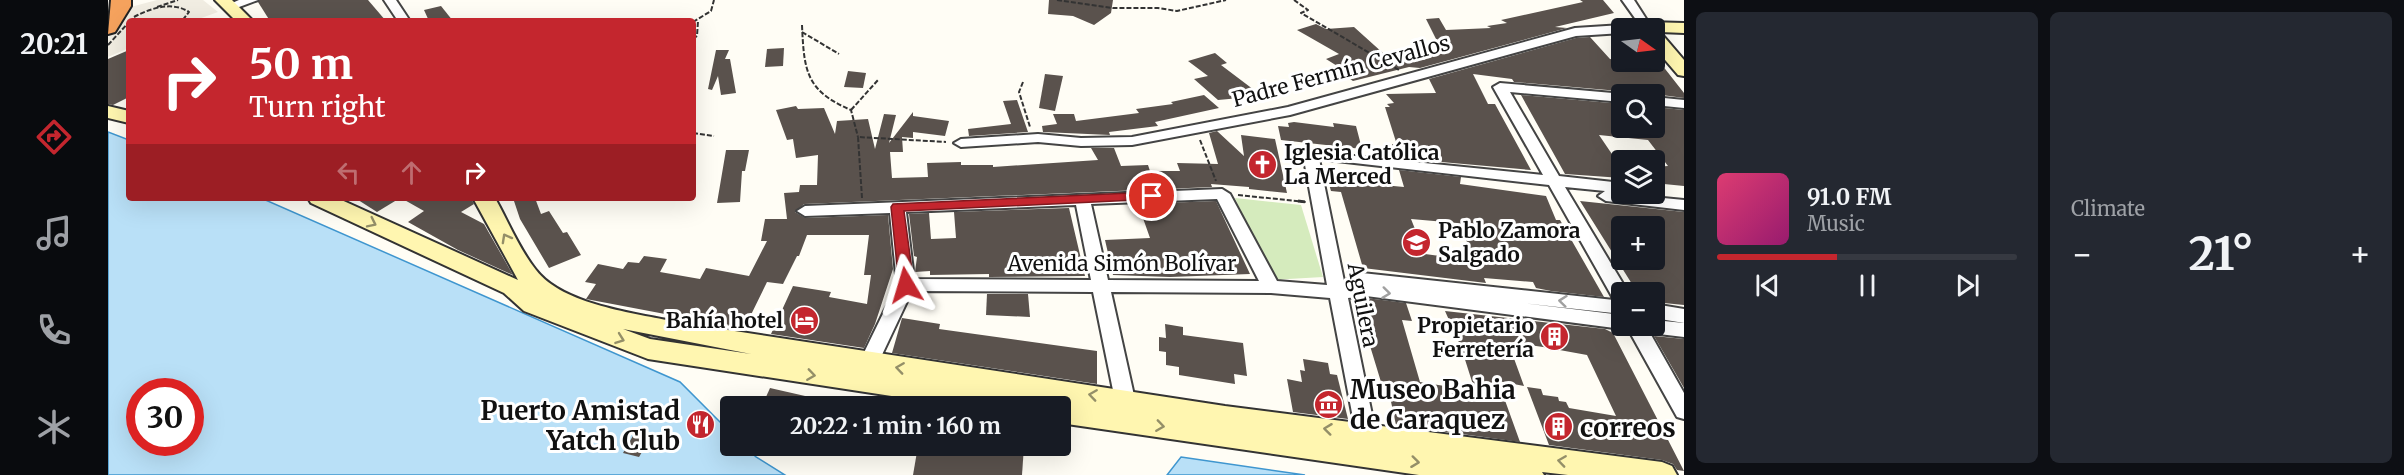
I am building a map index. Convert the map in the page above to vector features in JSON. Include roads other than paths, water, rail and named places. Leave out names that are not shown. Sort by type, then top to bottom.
[{"type":"highway","points":[[116,29],[121,0]]},
{"type":"main road","points":[[227,3],[242,18]]},
{"type":"main road","points":[[1665,29],[1684,28]]},
{"type":"main road","points":[[1665,32],[1684,34]]},
{"type":"main road","points":[[1665,47],[1684,71]]},
{"type":"main road","points":[[108,112],[126,116]]},
{"type":"main road","points":[[326,201],[556,299],[602,315],[977,396]]},
{"type":"main road","points":[[484,201],[520,282]]},
{"type":"main road","points":[[864,373],[1125,400],[1529,475]]},
{"type":"main road","points":[[1071,413],[1662,475]]},
{"type":"street","points":[[227,3],[252,0]]},
{"type":"street","points":[[390,0],[402,18]]},
{"type":"street","points":[[1628,0],[1642,18]]},
{"type":"street","name":"Padre Fermín Cevallos","points":[[961,143],[1038,138],[1081,142],[1132,141],[1290,111],[1575,32],[1611,30]]},
{"type":"street","points":[[1611,97],[1500,87],[1613,282]]},
{"type":"street","points":[[1665,102],[1684,104]]},
{"type":"street","name":"Aguilera","points":[[1368,445],[1310,158],[1557,186]]},
{"type":"street","points":[[1557,186],[1611,188]]},
{"type":"street","points":[[1557,186],[1684,204]]},
{"type":"street","points":[[1665,193],[1684,195]]},
{"type":"street","points":[[805,211],[1222,194],[1271,287]]},
{"type":"street","points":[[1082,198],[1125,400]]},
{"type":"street","points":[[864,373],[906,285],[897,207]]},
{"type":"street","name":"Avenida Simón Bolívar","points":[[1337,292],[1362,279],[1611,306]]},
{"type":"street","name":"Avenida Simón Bolívar","points":[[906,285],[1271,287],[1337,292],[1366,290],[1611,321]]},
{"type":"street","points":[[1665,313],[1684,316]]},
{"type":"street","points":[[1665,328],[1684,330]]},
{"type":"street","points":[[1642,336],[1684,411]]},
{"type":"water","points":[[108,132],[126,139],[126,201],[268,201],[680,382],[720,422],[720,456],[756,457],[785,475],[108,475]]},
{"type":"water","points":[[1181,457],[1305,475],[1167,475]]},
{"type":"place","name":"Iglesia Católica La Merced","points":[[1263,164]]},
{"type":"place","name":"Pablo Zamora Salgado","points":[[1417,242]]},
{"type":"place","name":"Bahía hotel","points":[[804,320]]},
{"type":"place","name":"Propietario Ferretería","points":[[1555,337]]},
{"type":"place","name":"Museo Bahia de Caraquez","points":[[1329,404]]},
{"type":"place","name":"Puerto Amistad Yatch Club","points":[[701,425]]},
{"type":"place","name":"correos","points":[[1559,427]]}]
